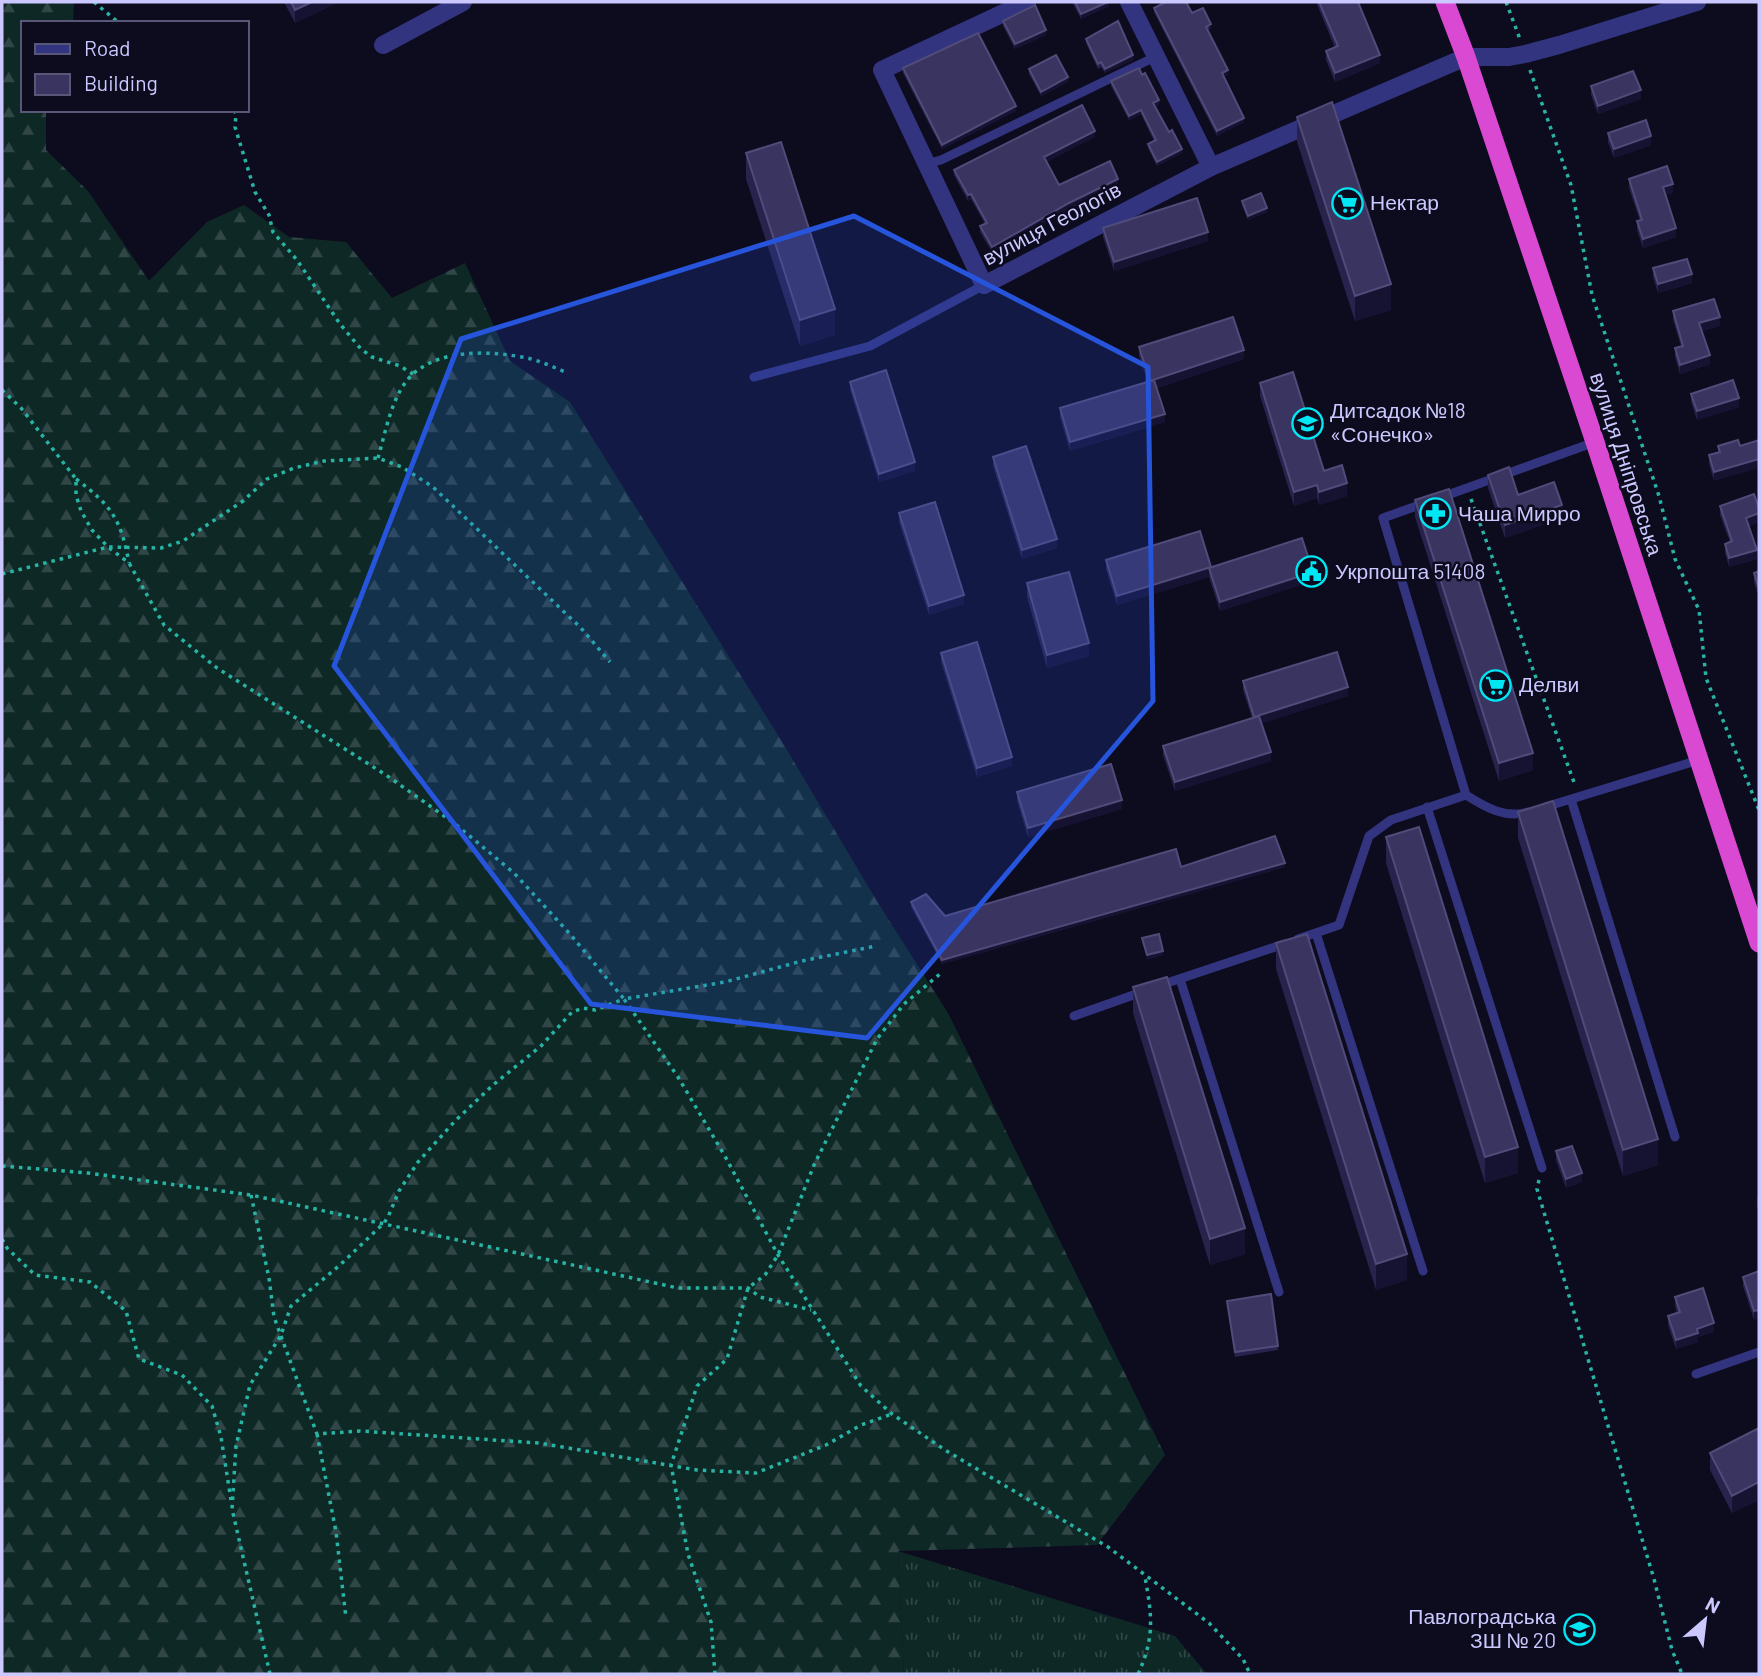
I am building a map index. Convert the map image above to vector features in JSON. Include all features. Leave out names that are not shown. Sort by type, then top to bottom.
[{"type":"highway","name":"вулиця Дніпровська","points":[[1445,2],[1466,57],[1595,442],[1759,943]]},
{"type":"street","points":[[383,45],[463,2]]},
{"type":"street","name":"вулиця Геологів","points":[[1027,2],[881,70],[984,285],[1211,167],[1466,57]]},
{"type":"street","points":[[1129,2],[1211,167]]},
{"type":"street","points":[[1466,57],[1509,57],[1525,54],[1697,2]]},
{"type":"lane","points":[[926,164],[942,160],[1157,56]]},
{"type":"lane","points":[[754,377],[870,346],[984,285]]},
{"type":"lane","points":[[1595,442],[1383,518],[1466,795],[1489,810],[1517,815],[1700,759]]},
{"type":"lane","points":[[1074,1016],[1339,925],[1369,836],[1391,820],[1466,795]]},
{"type":"lane","points":[[1575,798],[1675,1137]]},
{"type":"lane","points":[[1427,807],[1542,1168]]},
{"type":"lane","points":[[1317,933],[1423,1271]]},
{"type":"lane","points":[[1180,979],[1279,1292]]},
{"type":"lane","points":[[1696,1374],[1759,1352]]},
{"type":"path","points":[[94,2],[116,21]]},
{"type":"path","points":[[1506,2],[1571,186],[1592,295],[1659,496],[1675,559],[1699,610],[1706,678],[1759,810]]},
{"type":"path","points":[[234,112],[235,127],[255,192],[269,215],[273,232],[297,260],[340,324],[361,349],[372,357],[400,366],[413,374]]},
{"type":"path","points":[[378,458],[397,399],[413,374],[429,363],[446,357],[482,353],[530,359],[568,373]]},
{"type":"path","points":[[2,390],[21,408],[76,479],[101,500],[113,515],[124,535],[129,563],[164,625],[218,668],[386,775],[464,831],[514,873],[570,934],[624,999],[678,1077],[726,1158],[778,1255],[861,1386],[892,1414],[955,1457],[1108,1547],[1209,1623],[1243,1659],[1250,1674]]},
{"type":"path","points":[[2,574],[108,547],[161,548],[183,541],[243,501],[267,480],[294,468],[324,461],[378,458],[402,467],[433,487],[581,628],[610,662]]},
{"type":"path","points":[[76,479],[76,495],[81,511],[92,530],[129,563]]},
{"type":"path","points":[[1467,489],[1575,798]]},
{"type":"path","points":[[232,1509],[236,1446],[250,1385],[281,1335],[291,1306],[384,1223],[399,1191],[418,1162],[455,1121],[493,1085],[541,1046],[572,1012],[583,1008],[595,1010],[624,999],[725,982],[802,961],[876,946]]},
{"type":"path","points":[[715,1674],[711,1622],[688,1554],[671,1465],[696,1386],[727,1359],[748,1288],[765,1275],[778,1255],[814,1165],[877,1039],[904,1004],[940,974]]},
{"type":"path","points":[[2,1166],[88,1173],[251,1195],[678,1288],[748,1288],[760,1297],[811,1310]]},
{"type":"path","points":[[1542,1168],[1537,1189],[1654,1579],[1672,1650],[1682,1674]]},
{"type":"path","points":[[251,1195],[269,1278],[274,1317],[317,1434],[336,1532],[346,1618]]},
{"type":"path","points":[[2,1238],[34,1275],[90,1282],[127,1311],[139,1359],[182,1375],[212,1406],[221,1437],[232,1509],[270,1674]]},
{"type":"path","points":[[317,1434],[360,1431],[539,1443],[697,1470],[756,1473],[826,1446],[861,1425],[892,1414]]},
{"type":"path","points":[[1138,1674],[1150,1642],[1152,1616],[1145,1577]]},
{"type":"highlighted area","points":[[854,216],[1148,367],[1153,701],[867,1038],[591,1004],[334,666],[461,339]]},
{"type":"green space","points":[[2,2],[74,2],[73,21],[21,21],[21,112],[46,112],[46,150],[88,191],[149,281],[207,222],[244,205],[289,237],[346,242],[392,298],[465,263],[510,361],[570,402],[948,1013],[1165,1455],[1097,1545],[898,1551],[904,1674],[2,1674]]},
{"type":"green space","points":[[898,1551],[1175,1636],[1207,1674],[904,1674]]},
{"type":"building","points":[[291,2],[312,2],[295,10]]},
{"type":"building","points":[[1075,2],[1108,2],[1081,14]]},
{"type":"building","points":[[1166,2],[1186,2],[1192,13],[1203,8],[1211,24],[1206,27],[1228,70],[1222,73],[1244,118],[1217,131],[1154,8]]},
{"type":"building","points":[[1319,2],[1358,2],[1380,55],[1335,73],[1326,51],[1338,46]]},
{"type":"building","points":[[1035,5],[1046,30],[1015,44],[1003,21]]},
{"type":"building","points":[[1118,21],[1133,55],[1105,69],[1101,62],[1098,64],[1086,39]]},
{"type":"building","points":[[978,33],[1016,106],[942,145],[903,68]]},
{"type":"building","points":[[1056,55],[1068,77],[1041,92],[1029,69]]},
{"type":"building","points":[[1139,68],[1142,75],[1145,73],[1159,100],[1153,103],[1182,149],[1157,162],[1148,144],[1156,140],[1141,110],[1129,116],[1111,81]]},
{"type":"building","points":[[1633,71],[1641,90],[1598,106],[1591,86]]},
{"type":"building","points":[[1332,102],[1391,284],[1355,296],[1297,117]]},
{"type":"building","points":[[1082,105],[1095,131],[1044,157],[1059,185],[1110,161],[1118,179],[1069,203],[992,247],[980,226],[987,223],[954,170]]},
{"type":"building","points":[[1646,120],[1651,136],[1614,149],[1608,133]]},
{"type":"building","points":[[781,142],[835,309],[800,320],[746,153]]},
{"type":"building","points":[[1667,166],[1673,184],[1663,187],[1676,228],[1643,239],[1637,221],[1642,220],[1629,179]]},
{"type":"building","points":[[1261,193],[1267,208],[1248,216],[1242,201]]},
{"type":"building","points":[[1197,198],[1208,232],[1114,262],[1103,228]]},
{"type":"building","points":[[1687,259],[1692,274],[1658,284],[1653,268]]},
{"type":"building","points":[[1714,299],[1720,317],[1699,323],[1710,355],[1680,365],[1675,348],[1683,346],[1673,311]]},
{"type":"building","points":[[1233,317],[1244,350],[1150,381],[1139,347]]},
{"type":"building","points":[[886,370],[915,462],[879,474],[850,382]]},
{"type":"building","points":[[1293,372],[1324,471],[1342,465],[1347,483],[1319,492],[1317,485],[1294,492],[1260,383]]},
{"type":"building","points":[[1154,380],[1165,414],[1070,442],[1060,408]]},
{"type":"building","points":[[1733,380],[1739,398],[1697,411],[1691,394]]},
{"type":"building","points":[[1738,440],[1740,446],[1759,440],[1759,459],[1714,472],[1709,455],[1720,452],[1718,446]]},
{"type":"building","points":[[1026,446],[1057,539],[1022,550],[993,457]]},
{"type":"building","points":[[1509,467],[1518,495],[1554,482],[1562,505],[1505,525],[1488,475]]},
{"type":"building","points":[[1449,489],[1533,753],[1499,763],[1415,500]]},
{"type":"building","points":[[1754,494],[1759,513],[1746,518],[1757,550],[1729,558],[1725,544],[1732,541],[1720,506]]},
{"type":"building","points":[[935,502],[964,595],[929,606],[899,513]]},
{"type":"building","points":[[1200,531],[1211,567],[1117,596],[1106,560]]},
{"type":"building","points":[[1302,538],[1313,572],[1220,602],[1209,568]]},
{"type":"building","points":[[1759,571],[1759,589],[1754,573]]},
{"type":"building","points":[[1069,572],[1089,643],[1047,655],[1027,583]]},
{"type":"building","points":[[977,642],[1012,757],[977,768],[941,653]]},
{"type":"building","points":[[1337,652],[1348,687],[1254,717],[1243,681]]},
{"type":"building","points":[[1259,716],[1271,752],[1175,782],[1163,746]]},
{"type":"building","points":[[1111,764],[1122,800],[1028,828],[1017,792]]},
{"type":"building","points":[[1553,801],[1658,1139],[1623,1150],[1518,812]]},
{"type":"building","points":[[1419,827],[1518,1147],[1485,1157],[1386,837]]},
{"type":"building","points":[[1275,836],[1285,863],[942,960],[911,902],[926,894],[945,916],[1176,849],[1181,867]]},
{"type":"building","points":[[1159,934],[1163,951],[1147,955],[1142,938]]},
{"type":"building","points":[[1307,934],[1407,1254],[1376,1264],[1276,943]]},
{"type":"building","points":[[1167,977],[1245,1228],[1210,1239],[1133,987]]},
{"type":"building","points":[[1572,1146],[1582,1173],[1566,1179],[1556,1151]]},
{"type":"building","points":[[1759,1271],[1759,1310],[1754,1311],[1743,1277]]},
{"type":"building","points":[[1703,1288],[1714,1323],[1697,1329],[1698,1333],[1676,1340],[1668,1316],[1680,1312],[1675,1297]]},
{"type":"building","points":[[1271,1294],[1278,1346],[1235,1352],[1227,1301]]},
{"type":"building","points":[[1759,1428],[1759,1482],[1732,1496],[1710,1453]]},
{"type":"place","name":"Нектар","points":[[1347,203]]},
{"type":"place","name":"Дитсадок №18 «Сонечко»","points":[[1307,423]]},
{"type":"place","name":"Чаша Мирро","points":[[1435,514]]},
{"type":"place","name":"Укрпошта 51408","points":[[1312,572]]},
{"type":"place","name":"Делви","points":[[1496,685]]},
{"type":"place","name":"Павлоградська ЗШ № 20","points":[[1579,1629]]}]
